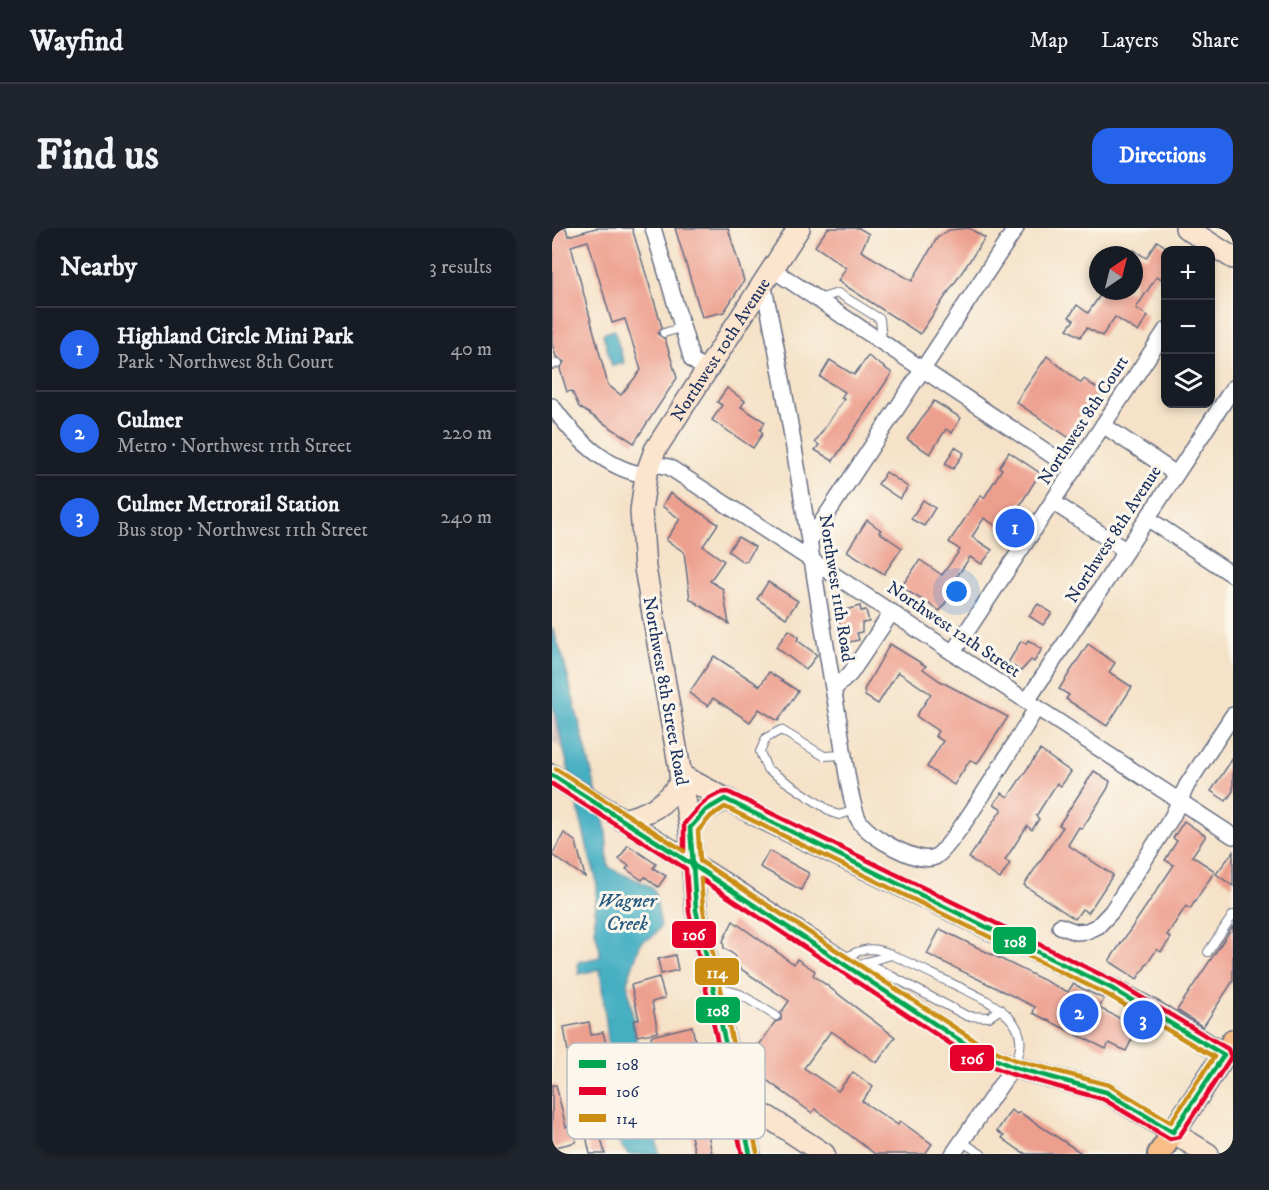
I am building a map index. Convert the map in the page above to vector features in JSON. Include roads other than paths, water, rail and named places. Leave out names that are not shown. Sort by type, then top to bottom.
[{"type":"main road","points":[[1159,1154],[1228,1048]]},
{"type":"street","points":[[653,228],[692,360],[706,370]]},
{"type":"street","name":"Northwest 10th Avenue","points":[[648,469],[666,431],[799,228]]},
{"type":"street","points":[[810,540],[1016,228]]},
{"type":"street","points":[[1186,228],[1221,256]]},
{"type":"street","points":[[767,276],[818,300],[1074,470]]},
{"type":"street","name":"Northwest 11th Road","points":[[767,276],[844,755],[856,810],[860,821],[882,841],[909,854],[927,859]]},
{"type":"street","name":"Northwest 8th Court","points":[[953,652],[1161,338]]},
{"type":"street","name":"Northwest 8th Avenue","points":[[927,859],[936,856],[951,840],[1125,550],[1233,388]]},
{"type":"street","name":"Northwest 12th Street","points":[[552,406],[576,435],[624,470],[669,467],[1233,836]]},
{"type":"street","points":[[1104,425],[1176,474]]},
{"type":"street","name":"Northwest 8th Street Road","points":[[648,469],[641,511],[642,549],[690,828],[696,910],[725,1043]]},
{"type":"street","points":[[1053,502],[1125,550]]},
{"type":"street","points":[[1147,518],[1233,574]]},
{"type":"street","points":[[834,689],[850,674],[892,612]]},
{"type":"street","points":[[1060,926],[1076,932],[1087,931],[1106,919],[1172,817],[1187,785],[1233,715]]},
{"type":"street","points":[[613,815],[639,817],[658,807],[681,779],[1111,988],[1228,1048]]},
{"type":"street","points":[[557,780],[852,964],[970,1048],[1012,1067],[1098,1089],[1128,1104],[1208,1154]]},
{"type":"street","points":[[690,828],[706,810],[724,799]]},
{"type":"street","points":[[957,1148],[1012,1067]]},
{"type":"street","points":[[765,1116],[824,1154]]},
{"type":"street","name":"Northwest 8th Street Road","points":[[747,1139],[750,1154]]},
{"type":"lane","points":[[664,333],[682,327]]},
{"type":"lane","points":[[844,755],[824,756],[781,730],[766,738],[760,752],[767,769],[832,813],[839,815],[856,810]]},
{"type":"lane","points":[[1208,952],[1233,915]]},
{"type":"lane","points":[[852,964],[857,951],[870,948],[892,955],[1001,1010],[1015,1024],[1022,1042],[1021,1054],[1012,1067]]},
{"type":"lane","points":[[852,964],[892,955]]},
{"type":"lane","points":[[852,964],[883,973],[967,1016],[989,1017],[1001,1010]]},
{"type":"lane","points":[[712,986],[740,994],[777,1016]]},
{"type":"lane","points":[[957,1148],[981,1154]]},
{"type":"water","points":[[614,330],[624,363],[612,366],[603,334]]},
{"type":"water","name":"Wagner Creek","points":[[552,627],[563,658],[606,830],[608,866],[654,890],[661,926],[652,937],[641,942],[627,982],[637,1043],[608,1043],[600,969],[579,974],[578,962],[600,957],[595,929],[597,889],[552,701]]},
{"type":"water","name":"Wagner Creek","points":[[615,1139],[656,1139],[659,1154],[628,1154]]},
{"type":"place","name":"Highland Circle Mini Park","points":[[1015,528]]},
{"type":"place","name":"Culmer","points":[[1079,1013]]},
{"type":"place","name":"Culmer Metrorail Station","points":[[1143,1020]]}]
